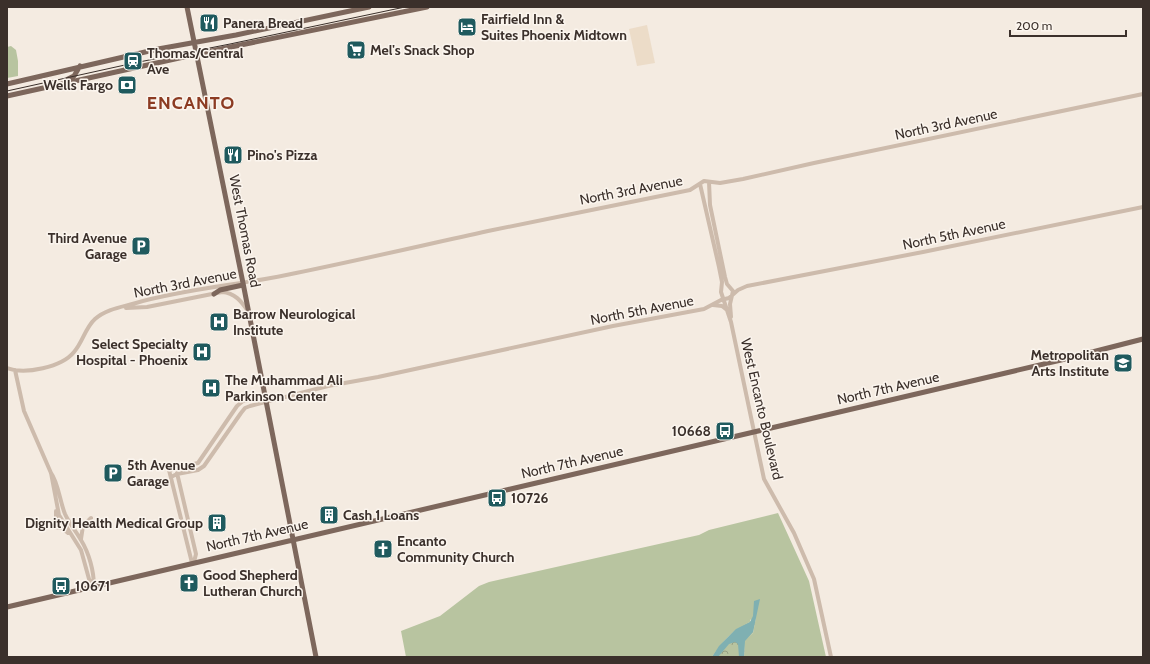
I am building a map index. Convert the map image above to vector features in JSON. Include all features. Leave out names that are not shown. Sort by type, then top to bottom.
[{"type":"main road","name":"West Thomas Road","points":[[187,7],[316,657]]},
{"type":"main road","points":[[7,84],[80,66],[194,44],[369,7]]},
{"type":"main road","points":[[7,96],[197,54],[426,7]]},
{"type":"main road","points":[[49,86],[54,82],[73,77],[80,66]]},
{"type":"main road","points":[[214,294],[220,290],[243,284]]},
{"type":"main road","name":"North 7th Avenue","points":[[7,607],[1068,358],[1143,339]]},
{"type":"street","name":"North 3rd Avenue","points":[[122,308],[181,292],[243,284],[492,230],[690,190],[704,181],[724,183],[1143,94]]},
{"type":"street","name":"West Encanto Boulevard","points":[[709,182],[710,205],[725,280],[732,289],[730,304],[731,322]]},
{"type":"street","name":"West Encanto Boulevard","points":[[700,184],[722,282],[721,292],[725,299],[731,322],[764,479],[794,533],[814,579],[831,657]]},
{"type":"street","name":"North 5th Avenue","points":[[266,399],[245,408],[230,427],[207,463],[201,468],[171,477],[169,470],[198,463],[240,403],[248,400],[266,399],[378,377],[620,325],[704,309],[732,296],[739,289],[751,285],[1143,206]]},
{"type":"street","name":"North 3rd Avenue","points":[[7,368],[15,370],[30,370],[55,365],[66,360],[80,345],[87,329],[97,317],[110,310],[147,307],[222,292],[232,294],[248,311]]},
{"type":"street","points":[[713,305],[721,306],[727,310]]},
{"type":"street","points":[[15,370],[24,411],[54,478],[61,504],[70,525],[73,537]]},
{"type":"street","points":[[208,450],[214,453]]},
{"type":"street","points":[[176,468],[196,554],[193,563]]},
{"type":"street","points":[[51,473],[57,520],[56,524],[50,527],[62,528],[73,537]]},
{"type":"street","points":[[171,477],[193,563]]},
{"type":"street","points":[[55,498],[63,522],[81,550],[89,579],[94,587]]},
{"type":"street","points":[[61,504],[63,522]]},
{"type":"street","points":[[81,540],[83,526],[91,518]]},
{"type":"street","points":[[63,522],[70,525],[81,540],[90,560],[94,578],[94,587]]},
{"type":"green space","points":[[11,46],[16,50],[18,76],[7,78],[7,47]]},
{"type":"green space","points":[[778,513],[809,581],[826,657],[744,657],[745,640],[753,633],[756,617],[728,636],[712,657],[406,657],[401,631],[440,616],[479,586],[489,582],[699,535],[709,530]]},
{"type":"green space","points":[[753,616],[756,617],[753,633],[745,641],[744,657],[712,657],[719,646],[730,635],[740,626],[750,622]]},
{"type":"shaded area","points":[[647,25],[655,63],[637,66],[629,29]]},
{"type":"water","points":[[760,599],[753,632],[745,641],[744,657],[739,657],[738,644],[735,642],[729,644],[718,657],[712,657],[719,646],[736,629],[750,622],[753,616],[754,601]]},
{"type":"tram line","points":[[7,91],[405,7]]},
{"type":"place","name":"Panera Bread","points":[[209,23]]},
{"type":"place","name":"Fairfield Inn & Suites Phoenix Midtown","points":[[467,27]]},
{"type":"place","name":"Mel's Snack Shop","points":[[356,50]]},
{"type":"place","name":"Thomas/Central Ave","points":[[133,61]]},
{"type":"place","name":"Wells Fargo","points":[[127,85]]},
{"type":"place","name":"Pino's Pizza","points":[[233,155]]},
{"type":"place","name":"Third Avenue Garage","points":[[141,246]]},
{"type":"place","name":"Barrow Neurological Institute","points":[[219,322]]},
{"type":"place","name":"Select Specialty Hospital - Phoenix","points":[[202,352]]},
{"type":"place","name":"Metropolitan Arts Institute","points":[[1123,363]]},
{"type":"place","name":"The Muhammad Ali Parkinson Center","points":[[211,388]]},
{"type":"place","name":"10668","points":[[725,431]]},
{"type":"place","name":"5th Avenue Garage","points":[[113,473]]},
{"type":"place","name":"10726","points":[[497,498]]},
{"type":"place","name":"Cash 1 Loans","points":[[329,515]]},
{"type":"place","name":"Dignity Health Medical Group","points":[[217,523]]},
{"type":"place","name":"Encanto Community Church","points":[[383,549]]},
{"type":"place","name":"Good Shepherd Lutheran Church","points":[[189,583]]},
{"type":"place","name":"10671","points":[[61,586]]},
{"type":"district","name":"ENCANTO","points":[[191,103]]}]
